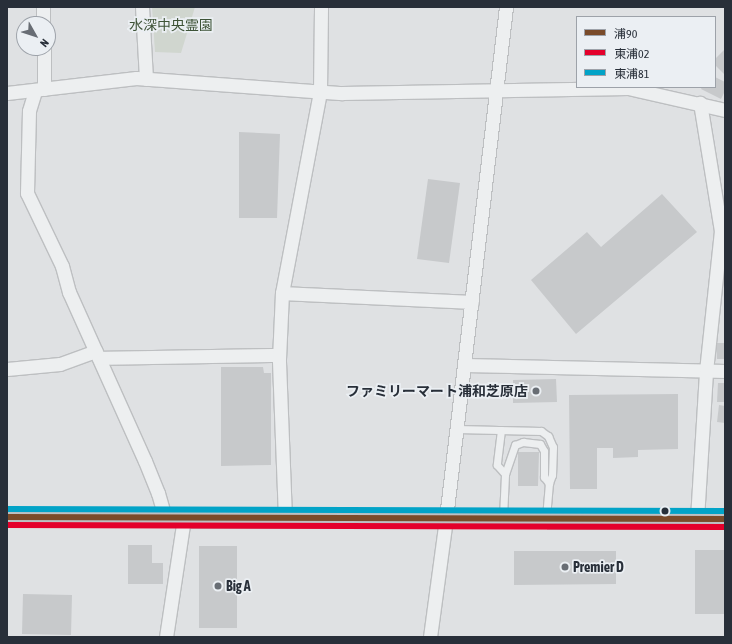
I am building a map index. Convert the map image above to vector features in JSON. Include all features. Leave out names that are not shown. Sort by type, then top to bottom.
[{"type":"street","points":[[142,7],[146,79]]},
{"type":"street","points":[[285,518],[279,355],[282,293],[320,91],[321,7]]},
{"type":"street","points":[[430,637],[465,365],[506,7]]},
{"type":"street","points":[[43,56],[40,90],[29,111],[27,193],[62,266],[69,292],[148,467],[174,518],[166,637]]},
{"type":"street","points":[[7,93],[136,78],[342,93],[496,89],[628,88],[700,103],[725,110]]},
{"type":"street","points":[[697,518],[706,371],[722,224],[700,103]]},
{"type":"street","points":[[282,293],[472,302]]},
{"type":"street","points":[[7,369],[60,364],[98,354],[279,355]]},
{"type":"street","points":[[465,365],[725,371]]},
{"type":"street","points":[[7,517],[725,519]]},
{"type":"lane","points":[[457,429],[541,431],[550,440],[553,447],[552,475],[549,483],[546,518]]},
{"type":"lane","points":[[501,430],[497,465],[505,474]]},
{"type":"lane","points":[[503,518],[505,474],[515,445],[523,442],[540,444],[544,451],[544,477],[549,483]]},
{"type":"green space","name":"水深中央霊園","points":[[152,7],[195,7],[181,53],[155,52]]},
{"type":"building","points":[[725,50],[725,75],[716,66],[716,58]]},
{"type":"building","points":[[716,78],[725,82],[725,91],[721,99],[701,89],[716,88]]},
{"type":"building","points":[[239,132],[280,134],[277,218],[239,218]]},
{"type":"building","points":[[428,179],[460,183],[449,263],[417,259]]},
{"type":"building","points":[[662,194],[697,232],[576,334],[531,280],[587,232],[601,247]]},
{"type":"building","points":[[716,343],[725,343],[725,359],[717,359]]},
{"type":"building","points":[[221,367],[263,367],[264,373],[271,373],[271,465],[221,466]]},
{"type":"building","points":[[556,379],[557,402],[513,403],[513,380]]},
{"type":"building","points":[[718,383],[725,383],[725,402],[717,402]]},
{"type":"building","points":[[678,394],[678,449],[638,450],[638,457],[613,458],[613,448],[597,448],[597,489],[570,489],[569,395]]},
{"type":"building","points":[[719,405],[725,406],[725,423],[717,422]]},
{"type":"building","points":[[518,452],[539,452],[538,486],[518,486]]},
{"type":"building","points":[[128,545],[152,545],[152,563],[163,563],[163,584],[128,584]]},
{"type":"building","points":[[199,546],[237,546],[237,628],[199,628]]},
{"type":"building","points":[[695,550],[725,550],[725,614],[695,614]]},
{"type":"building","name":"Premier D","points":[[514,551],[616,551],[616,584],[514,585]]},
{"type":"building","points":[[23,594],[72,595],[71,635],[22,634]]},
{"type":"transit line","name":"東浦81","points":[[7,509],[725,511]]},
{"type":"transit line","name":"浦90","points":[[7,517],[725,519]]},
{"type":"transit line","name":"東浦02","points":[[7,525],[725,527]]},
{"type":"place","name":"ファミリーマート浦和芝原店","points":[[536,391]]},
{"type":"place","name":"Premier D","points":[[565,567]]},
{"type":"place","name":"Big A","points":[[218,586]]}]
